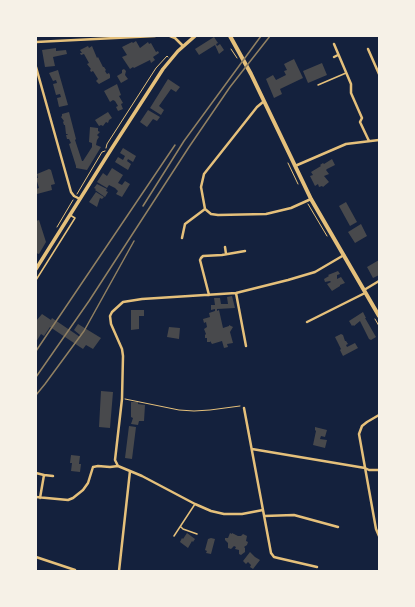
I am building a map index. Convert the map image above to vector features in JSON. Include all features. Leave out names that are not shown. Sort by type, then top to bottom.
[{"type":"main road","points":[[36,269],[163,69],[183,46],[195,36]]},
{"type":"main road","points":[[230,36],[252,74],[263,102],[294,166],[308,200],[344,256],[379,316]]},
{"type":"street","points":[[36,42],[155,36]]},
{"type":"street","points":[[170,36],[175,38],[183,46]]},
{"type":"street","points":[[334,44],[351,84],[351,93],[362,118],[360,122],[369,141]]},
{"type":"street","points":[[368,49],[379,74]]},
{"type":"street","points":[[334,58],[338,55]]},
{"type":"street","points":[[36,67],[71,192],[74,196],[80,199]]},
{"type":"street","points":[[263,102],[256,107],[204,174],[201,187],[205,209],[211,214],[218,215],[266,214],[291,208],[308,200]]},
{"type":"street","points":[[294,166],[346,144],[379,140]]},
{"type":"street","points":[[182,238],[185,224],[205,209]]},
{"type":"street","points":[[225,247],[226,254]]},
{"type":"street","points":[[209,295],[201,258],[203,256],[245,251]]},
{"type":"street","points":[[118,466],[115,460],[122,399],[122,348],[110,320],[112,312],[123,302],[128,300],[236,293],[315,272],[344,256]]},
{"type":"street","points":[[308,322],[365,292],[379,281]]},
{"type":"street","points":[[236,293],[246,346]]},
{"type":"street","points":[[244,407],[271,553],[274,557],[317,568]]},
{"type":"street","points":[[379,415],[362,426],[359,434],[376,529],[379,536]]},
{"type":"street","points":[[252,449],[365,468],[369,470],[379,470]]},
{"type":"street","points":[[44,475],[38,498],[68,500],[83,490],[88,483],[93,467],[118,466],[142,476],[195,504],[224,514],[242,514],[263,510]]},
{"type":"street","points":[[119,571],[130,471]]},
{"type":"street","points":[[36,473],[53,476]]},
{"type":"street","points":[[264,516],[294,515],[338,528]]},
{"type":"street","points":[[36,557],[75,570]]},
{"type":"lane","points":[[318,85],[346,74]]},
{"type":"lane","points":[[36,280],[75,218],[70,215]]},
{"type":"lane","points":[[48,250],[52,254]]},
{"type":"lane","points":[[174,536],[195,504]]},
{"type":"lane","points":[[181,526],[183,529],[197,534]]},
{"type":"path","points":[[77,194],[156,68],[167,56]]},
{"type":"path","points":[[308,200],[328,239]]},
{"type":"path","points":[[122,399],[179,410],[194,411],[244,407]]},
{"type":"building","points":[[214,37],[218,43],[216,44],[217,46],[220,44],[224,50],[219,54],[215,45],[199,55],[195,49]]},
{"type":"building","points":[[136,41],[140,48],[148,42],[149,44],[151,43],[156,52],[158,51],[159,53],[153,57],[155,60],[151,63],[150,60],[130,69],[122,57],[127,55],[122,47]]},
{"type":"building","points":[[88,46],[89,48],[92,46],[97,58],[98,57],[106,70],[105,71],[110,75],[110,78],[99,84],[96,81],[98,79],[93,71],[91,72],[91,69],[87,64],[89,63],[84,54],[81,55],[80,53],[82,53],[80,50]]},
{"type":"building","points":[[56,48],[56,51],[66,50],[67,54],[53,57],[55,66],[45,67],[42,50]]},
{"type":"building","points":[[294,59],[303,78],[280,89],[282,94],[274,98],[266,79],[273,75],[276,80],[286,75],[284,71],[287,70],[284,64]]},
{"type":"building","points":[[322,63],[327,75],[308,83],[303,71]]},
{"type":"building","points":[[124,69],[126,71],[125,75],[128,79],[121,83],[117,76],[122,73],[122,70]]},
{"type":"building","points":[[58,70],[68,105],[59,107],[57,98],[61,97],[60,94],[56,95],[53,84],[57,83],[56,80],[53,81],[49,73]]},
{"type":"building","points":[[168,79],[180,87],[176,92],[171,89],[159,106],[164,110],[161,115],[150,108]]},
{"type":"building","points":[[117,84],[121,95],[119,96],[123,103],[121,104],[123,109],[118,111],[116,107],[118,106],[115,101],[113,100],[110,102],[104,91]]},
{"type":"building","points":[[148,110],[160,117],[157,121],[153,119],[147,127],[140,122]]},
{"type":"building","points":[[69,112],[75,140],[82,161],[92,147],[92,143],[89,142],[90,127],[98,128],[98,131],[100,132],[97,135],[99,137],[96,145],[101,147],[87,170],[76,168],[69,144],[71,143],[69,139],[67,139],[66,135],[68,135],[66,134],[64,121],[61,117],[62,114]]},
{"type":"building","points":[[108,112],[112,118],[108,123],[106,122],[103,126],[99,126],[95,120]]},
{"type":"building","points":[[123,148],[136,156],[133,162],[128,159],[127,161],[131,164],[128,170],[115,162],[118,157],[123,160],[125,156],[120,153]]},
{"type":"building","points":[[332,159],[335,165],[326,170],[329,174],[324,176],[329,182],[323,187],[319,187],[318,184],[315,186],[310,176],[313,175],[311,172],[323,163],[324,164]]},
{"type":"building","points":[[112,168],[123,175],[118,183],[122,185],[125,181],[130,184],[122,197],[116,194],[118,191],[115,188],[109,185],[107,188],[97,182],[103,173],[107,176]]},
{"type":"building","points":[[49,169],[51,170],[55,184],[51,185],[52,190],[37,194],[36,189],[39,188],[36,178],[38,178],[37,174]]},
{"type":"building","points":[[97,184],[107,189],[106,191],[108,192],[105,197],[95,190],[96,189],[94,188]]},
{"type":"building","points":[[96,192],[104,197],[102,199],[100,198],[97,207],[89,202]]},
{"type":"building","points":[[346,202],[357,222],[350,226],[339,206]]},
{"type":"building","points":[[39,220],[46,242],[39,254],[36,253],[36,221]]},
{"type":"building","points":[[361,224],[367,236],[355,243],[348,232]]},
{"type":"building","points":[[379,260],[379,275],[373,278],[367,267]]},
{"type":"building","points":[[338,271],[340,274],[337,275],[337,279],[341,277],[345,283],[332,291],[327,284],[331,282],[325,282],[324,279],[329,276],[328,275]]},
{"type":"building","points":[[232,296],[235,308],[217,309],[217,311],[219,310],[223,328],[229,325],[233,327],[230,332],[233,343],[227,344],[228,347],[224,348],[222,341],[212,344],[210,341],[207,342],[204,329],[207,327],[206,322],[204,323],[203,319],[210,317],[209,313],[215,311],[215,309],[211,310],[211,305],[215,305],[214,298],[220,298],[221,304],[228,304],[227,297]]},
{"type":"building","points":[[131,310],[144,310],[144,316],[139,316],[139,329],[131,330]]},
{"type":"building","points":[[363,312],[376,337],[371,340],[369,339],[360,321],[352,326],[349,321]]},
{"type":"building","points":[[42,314],[51,320],[52,318],[80,337],[80,335],[74,330],[78,324],[101,338],[93,349],[86,345],[83,349],[50,327],[44,336],[41,334],[36,342],[36,321]]},
{"type":"building","points":[[169,327],[180,328],[179,339],[167,337]]},
{"type":"building","points":[[341,334],[348,344],[346,345],[347,347],[355,343],[358,348],[343,356],[335,337]]},
{"type":"building","points":[[101,391],[113,392],[110,428],[99,427]]},
{"type":"building","points":[[131,402],[138,402],[138,404],[145,405],[144,421],[139,421],[138,425],[131,424],[133,418],[131,417]]},
{"type":"building","points":[[129,426],[136,427],[132,459],[125,458]]},
{"type":"building","points":[[315,427],[327,430],[325,437],[321,436],[320,439],[327,440],[325,448],[313,445],[316,431]]},
{"type":"building","points":[[71,455],[80,456],[80,472],[71,471]]},
{"type":"building","points":[[187,533],[195,539],[188,548],[180,542]]},
{"type":"building","points":[[230,533],[238,536],[243,534],[247,536],[246,541],[248,542],[244,547],[245,552],[241,555],[239,554],[239,550],[235,549],[236,547],[234,546],[231,549],[228,548],[228,543],[225,538],[228,538]]},
{"type":"building","points":[[208,539],[215,539],[211,554],[206,553],[207,551],[205,550]]},
{"type":"building","points":[[250,552],[260,560],[253,569],[250,567],[251,565],[248,562],[246,564],[243,561]]},
{"type":"railway","points":[[143,206],[184,141],[261,36]]},
{"type":"railway","points":[[36,377],[89,301],[189,147],[230,87],[270,36]]},
{"type":"railway","points":[[36,351],[175,145]]},
{"type":"railway","points":[[36,395],[84,331],[134,241]]}]
